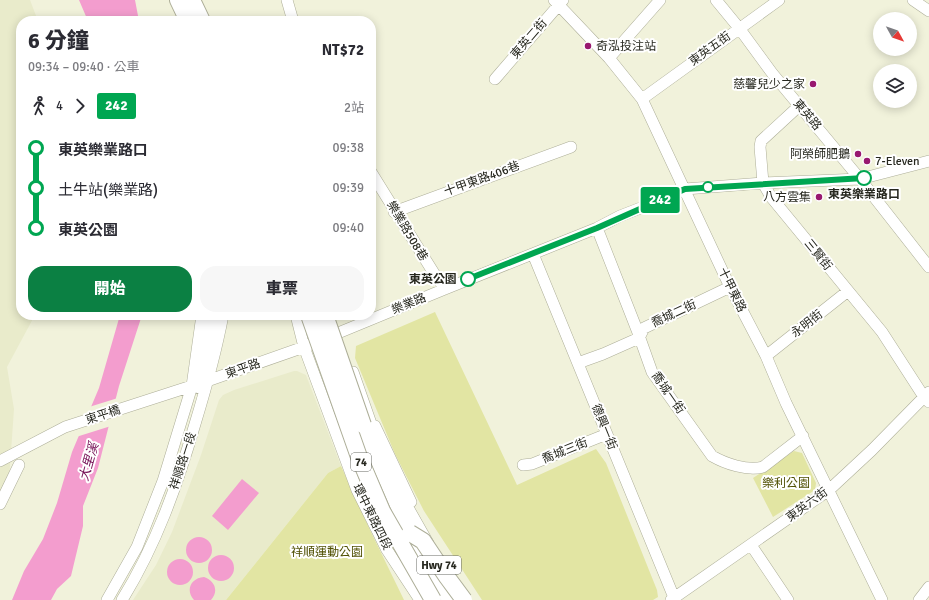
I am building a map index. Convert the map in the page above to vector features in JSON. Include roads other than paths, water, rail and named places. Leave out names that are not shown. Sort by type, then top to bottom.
[{"type":"highway","points":[[169,0],[175,16]]},
{"type":"highway","points":[[178,0],[186,16]]},
{"type":"highway","points":[[192,0],[200,16]]},
{"type":"highway","points":[[195,386],[212,320]]},
{"type":"highway","name":"74","points":[[311,320],[359,457],[382,511],[433,600]]},
{"type":"highway","name":"74","points":[[327,320],[363,425],[410,533],[439,583],[451,600]]},
{"type":"highway","name":"Hwy 74","points":[[410,533],[423,541],[446,577],[464,600]]},
{"type":"street","points":[[201,0],[208,16]]},
{"type":"street","points":[[287,0],[292,16]]},
{"type":"street","points":[[609,58],[660,0]]},
{"type":"street","name":"東英路","points":[[716,0],[739,28],[772,73],[860,179],[929,267]]},
{"type":"street","name":"東英五街","points":[[642,99],[779,0]]},
{"type":"street","points":[[913,0],[929,11]]},
{"type":"street","name":"十甲東路","points":[[559,2],[609,58],[642,99],[730,287],[766,356],[786,403],[882,600]]},
{"type":"street","name":"東英二街","points":[[495,79],[559,2]]},
{"type":"street","name":"三賢街","points":[[799,106],[761,141],[760,147],[763,183],[771,197],[882,332],[927,397]]},
{"type":"street","name":"十甲東路406巷","points":[[394,212],[571,147]]},
{"type":"street","name":"樂業路","points":[[376,317],[597,228],[685,189],[763,183],[860,179],[929,161]]},
{"type":"street","name":"樂業路508巷","points":[[376,180],[394,212],[435,276],[445,288]]},
{"type":"street","name":"喬城一街","points":[[597,228],[652,372],[712,456],[743,468],[763,467],[803,436]]},
{"type":"street","name":"德興一街","points":[[533,254],[673,599]]},
{"type":"street","name":"喬城二街","points":[[578,363],[639,338],[644,328],[730,287]]},
{"type":"street","name":"永明街","points":[[766,356],[848,291]]},
{"type":"street","name":"祥順路一段","points":[[122,600],[139,572],[156,535],[187,450],[202,320]]},
{"type":"street","name":"祥順路一段","points":[[106,600],[137,547],[163,481],[195,386],[221,320]]},
{"type":"street","name":"環中東路四段","points":[[297,320],[304,347],[358,490],[387,550],[420,600]]},
{"type":"street","points":[[335,320],[380,450],[404,502],[460,600]]},
{"type":"street","name":"樂業路","points":[[304,347],[368,320]]},
{"type":"street","name":"東平路","points":[[195,386],[304,347]]},
{"type":"street","name":"東平橋","points":[[0,460],[65,427],[195,386]]},
{"type":"street","name":"東英六街","points":[[673,599],[828,490],[927,397]]},
{"type":"street","points":[[364,402],[426,530],[471,600]]},
{"type":"street","name":"喬城三街","points":[[523,465],[532,464],[607,434]]},
{"type":"street","points":[[0,504],[19,465]]},
{"type":"street","points":[[751,545],[788,600]]},
{"type":"street","points":[[919,600],[929,587]]},
{"type":"water","points":[[79,0],[135,0],[138,16],[86,16]]},
{"type":"water","name":"大里溪","points":[[119,320],[140,320],[119,386],[98,468],[83,506],[83,526],[71,576],[57,589],[51,600],[12,600],[24,571],[43,539],[57,503],[72,452],[99,388]]},
{"type":"water","points":[[242,479],[259,493],[228,530],[212,516]]},
{"type":"water","points":[[199,537],[208,541],[212,550],[208,559],[199,563],[190,559],[186,550],[190,541]]},
{"type":"water","points":[[221,555],[230,559],[234,568],[230,577],[221,581],[212,577],[208,568],[212,559]]},
{"type":"water","points":[[180,559],[189,563],[193,572],[189,581],[180,585],[171,581],[167,572],[171,563]]},
{"type":"water","points":[[204,577],[211,581],[215,587],[215,593],[211,600],[194,600],[190,592],[191,585],[199,578]]},
{"type":"place","name":"奇泓投注站","points":[[588,46]]},
{"type":"place","name":"慈馨兒少之家","points":[[813,84]]},
{"type":"place","name":"阿榮師肥鵝","points":[[858,154]]},
{"type":"place","name":"7-Eleven","points":[[867,161]]},
{"type":"place","name":"東英樂業路口","points":[[864,178]]},
{"type":"place","name":"八方雲集","points":[[819,197]]},
{"type":"place","name":"東英公園","points":[[468,279]]},
{"type":"park label","name":"樂利公園","points":[[786,483]]},
{"type":"park label","name":"祥順運動公園","points":[[327,552]]}]
